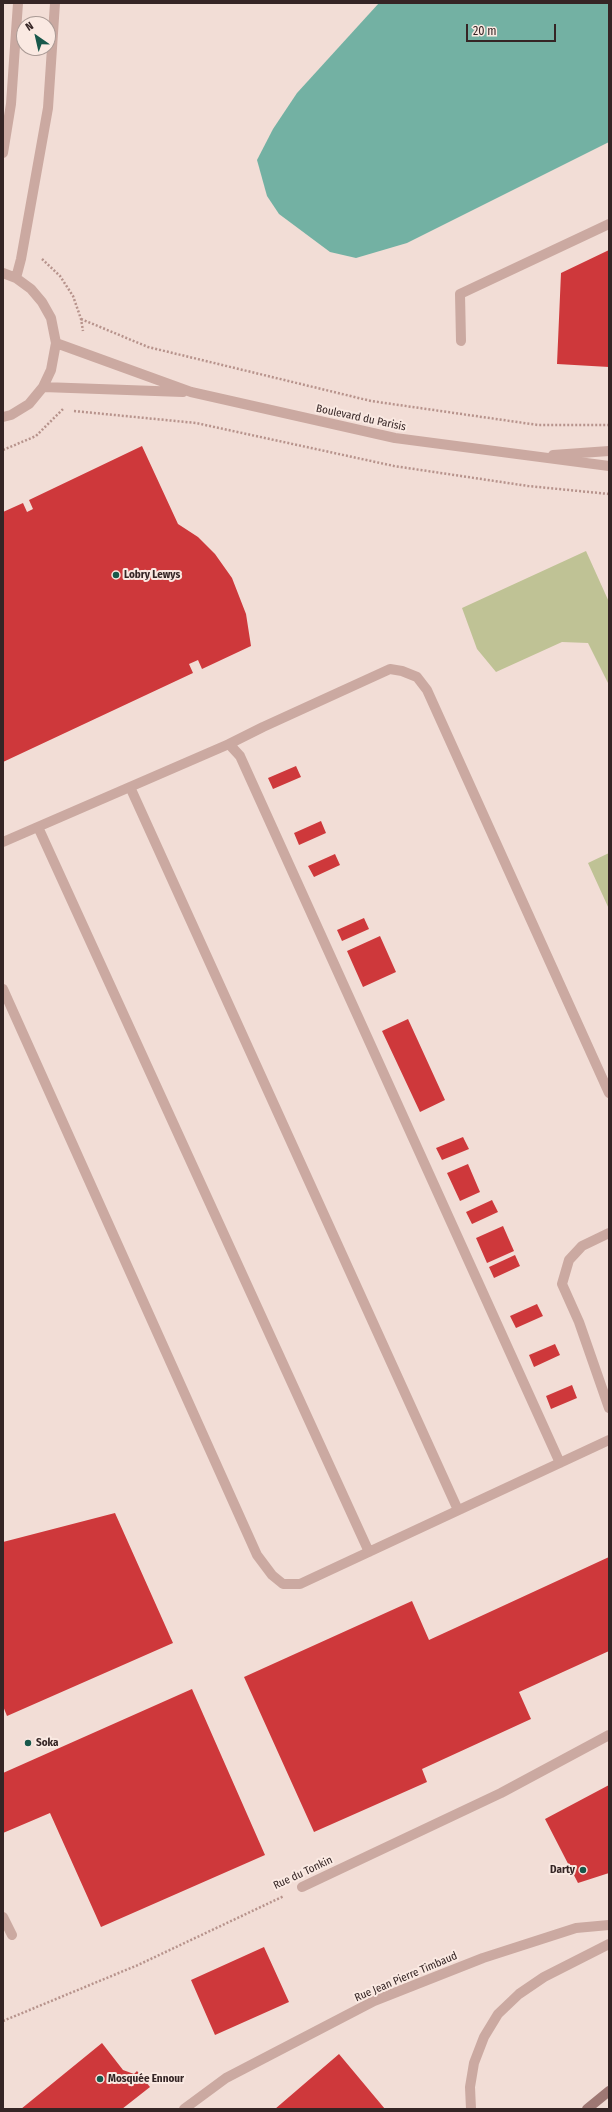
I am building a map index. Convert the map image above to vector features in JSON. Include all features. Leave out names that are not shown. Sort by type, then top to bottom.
[{"type":"main road","points":[[587,2109],[609,2091]]},
{"type":"street","points":[[3,153],[11,104],[18,3]]},
{"type":"street","points":[[16,278],[21,259],[48,108],[55,3]]},
{"type":"street","points":[[461,341],[460,294],[609,224]]},
{"type":"street","points":[[3,273],[16,278],[31,289],[42,302],[51,318],[56,343],[51,370],[43,387],[29,404],[11,415],[3,417]]},
{"type":"street","name":"Boulevard du Parisis","points":[[56,343],[191,392],[395,438],[609,466]]},
{"type":"street","name":"Boulevard du Parisis","points":[[43,387],[191,392]]},
{"type":"street","name":"Boulevard du Parisis","points":[[528,456],[609,451]]},
{"type":"street","points":[[3,842],[229,744],[390,669],[402,670],[417,677],[427,690],[609,1093]]},
{"type":"street","points":[[229,744],[240,756],[560,1463]]},
{"type":"street","points":[[130,787],[458,1510]]},
{"type":"street","points":[[38,827],[369,1552]]},
{"type":"street","points":[[3,989],[257,1555],[272,1575],[283,1584],[300,1584],[609,1440]]},
{"type":"street","points":[[609,1233],[582,1246],[569,1260],[562,1284],[579,1322],[609,1408]]},
{"type":"street","name":"Rue du Tonkin","points":[[302,1887],[501,1793],[609,1735]]},
{"type":"street","points":[[3,1917],[12,1936]]},
{"type":"street","name":"Rue Jean Pierre Timbaud","points":[[184,2109],[226,2078],[374,2001],[497,1953],[576,1928],[609,1925]]},
{"type":"street","points":[[471,2109],[470,2087],[474,2064],[484,2037],[498,2014],[519,1994],[544,1977],[609,1944]]},
{"type":"path","points":[[22,247],[43,259],[60,276],[73,296],[81,319],[148,347],[371,401],[538,425],[609,426]]},
{"type":"path","points":[[63,410],[196,423],[394,466],[528,486],[609,494]]},
{"type":"path","name":"Rue du Tonkin","points":[[3,2021],[138,1964],[302,1887]]},
{"type":"green space","points":[[586,551],[609,602],[609,685],[588,643],[562,642],[496,672],[477,649],[462,608]]},
{"type":"green space","points":[[609,853],[609,909],[588,863]]},
{"type":"water","points":[[379,3],[609,3],[609,142],[407,243],[356,258],[330,252],[279,214],[267,196],[257,160],[273,129],[297,93]]},
{"type":"building","points":[[609,250],[609,367],[557,364],[561,273]]},
{"type":"building","points":[[142,446],[178,524],[198,537],[215,554],[232,578],[246,614],[251,646],[202,669],[198,660],[189,664],[193,673],[3,762],[3,512],[23,503],[27,512],[33,509],[29,500]]},
{"type":"building","points":[[296,766],[301,777],[273,789],[268,778]]},
{"type":"building","points":[[321,821],[326,833],[299,845],[294,833]]},
{"type":"building","points":[[335,854],[340,865],[314,877],[308,866]]},
{"type":"building","points":[[364,918],[369,929],[342,941],[337,930]]},
{"type":"building","points":[[380,936],[396,972],[363,987],[347,951]]},
{"type":"building","points":[[408,1019],[445,1100],[420,1112],[382,1031]]},
{"type":"building","points":[[463,1137],[469,1149],[442,1160],[436,1148]]},
{"type":"building","points":[[468,1164],[480,1192],[460,1201],[447,1173]]},
{"type":"building","points":[[492,1200],[498,1212],[472,1224],[466,1212]]},
{"type":"building","points":[[503,1226],[514,1251],[487,1263],[476,1238]]},
{"type":"building","points":[[515,1255],[520,1266],[494,1278],[489,1267]]},
{"type":"building","points":[[537,1304],[543,1316],[516,1328],[510,1316]]},
{"type":"building","points":[[555,1344],[560,1355],[534,1367],[529,1355]]},
{"type":"building","points":[[572,1385],[577,1398],[551,1409],[546,1396]]},
{"type":"building","points":[[115,1513],[173,1643],[7,1716],[3,1706],[3,1542]]},
{"type":"building","points":[[609,1557],[609,1651],[519,1692],[531,1719],[422,1769],[427,1782],[314,1832],[244,1677],[412,1601],[429,1640]]},
{"type":"building","points":[[192,1689],[265,1855],[101,1927],[50,1813],[3,1833],[3,1773]]},
{"type":"building","points":[[609,1785],[609,1873],[578,1883],[545,1819]]},
{"type":"building","points":[[264,1947],[289,2002],[215,2035],[191,1980]]},
{"type":"building","name":"Mosquée Ennour","points":[[102,2043],[123,2070],[134,2074],[137,2071],[150,2087],[122,2109],[21,2109]]},
{"type":"building","points":[[339,2054],[385,2109],[275,2109]]},
{"type":"place","name":"Lobry Lewys","points":[[116,575]]},
{"type":"place","name":"Soka","points":[[28,1743]]},
{"type":"place","name":"Darty","points":[[583,1870]]},
{"type":"place","name":"Mosquée Ennour","points":[[100,2079]]}]
